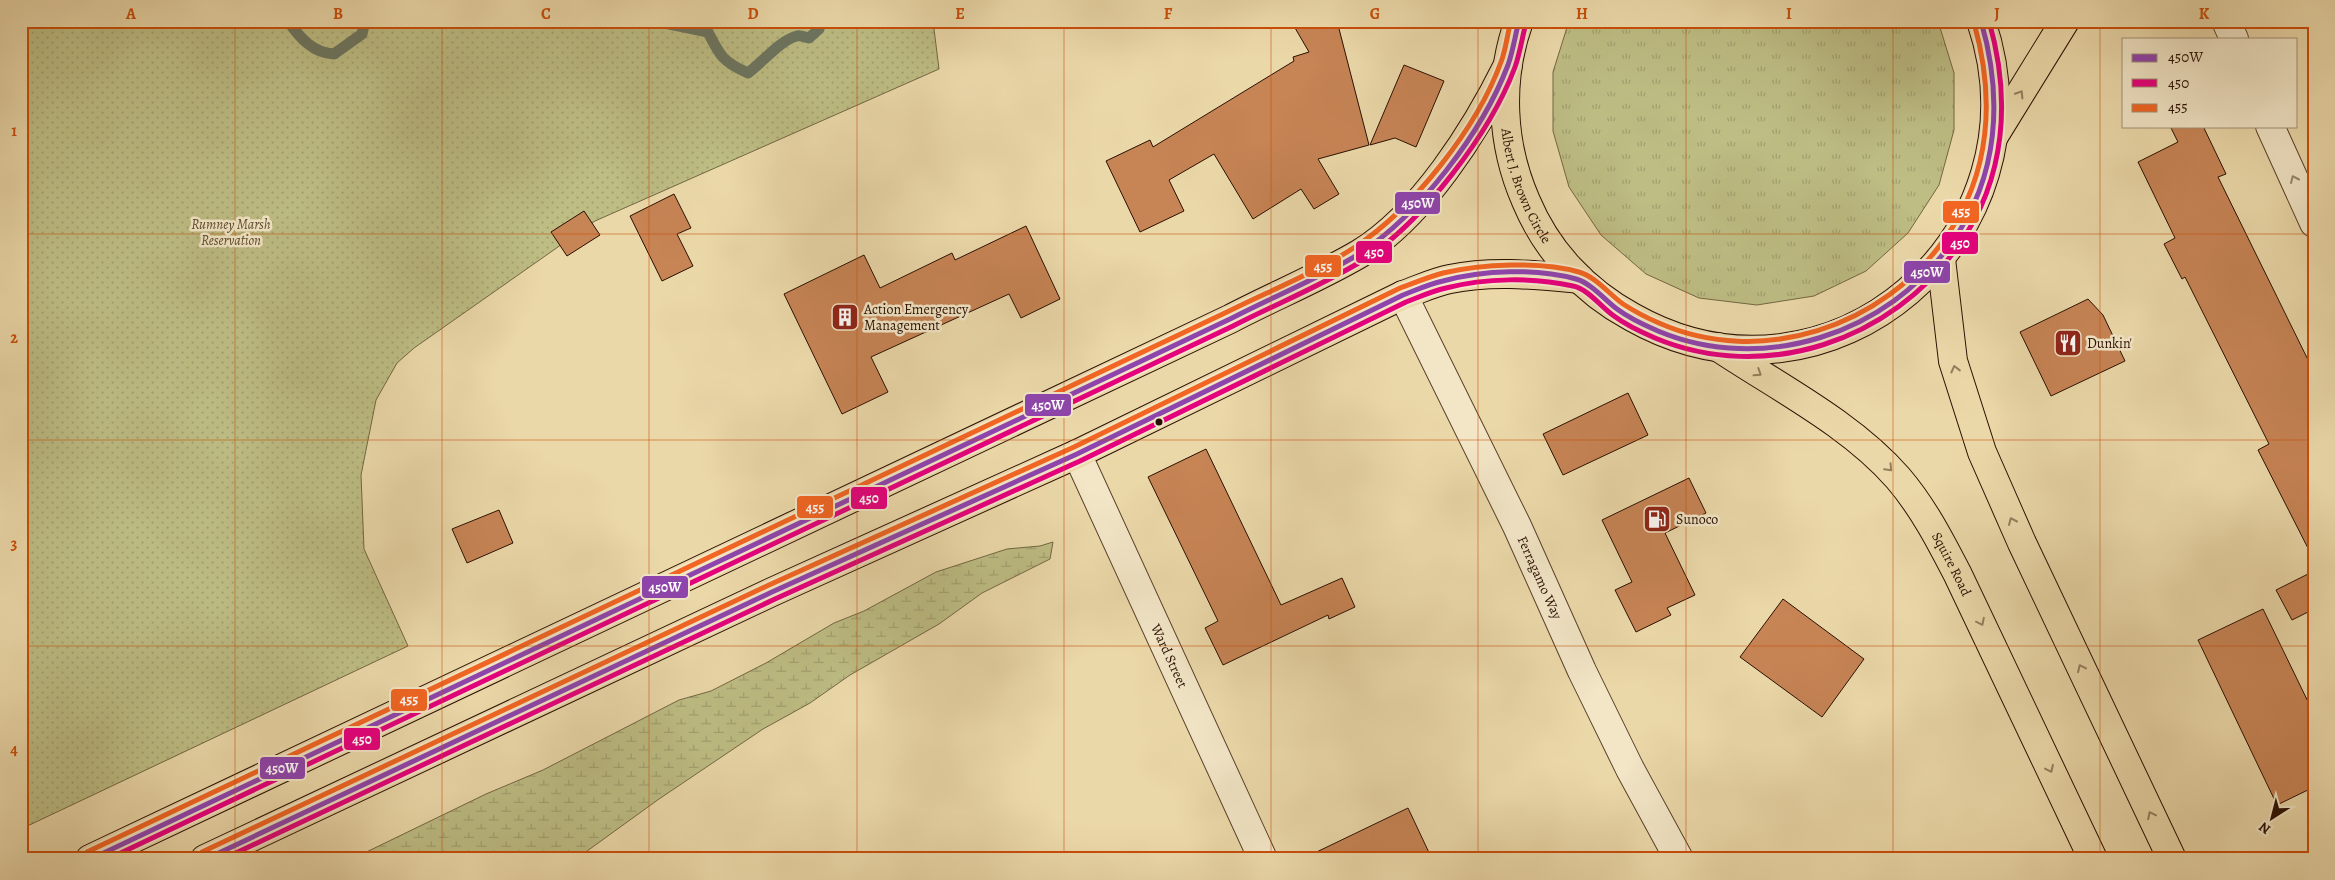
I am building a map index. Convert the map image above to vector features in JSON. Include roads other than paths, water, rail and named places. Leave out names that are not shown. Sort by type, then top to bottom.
[{"type":"main road","name":"Albert J. Brown Circle","points":[[1519,21],[1508,65],[1505,114],[1509,150],[1514,171],[1540,229],[1565,264],[1599,296],[1643,324],[1667,334],[1717,347],[1779,348],[1810,342],[1840,332],[1869,319],[1896,302],[1920,282],[1941,260],[1962,230],[1981,189],[1994,136],[1997,104],[1994,72],[1981,21]]},
{"type":"main road","points":[[1994,136],[2065,21]]},
{"type":"main road","points":[[90,859],[1221,323],[1360,253],[1393,228],[1452,161],[1491,99],[1508,65]]},
{"type":"main road","points":[[1941,260],[1953,361],[1982,452],[2022,543],[2172,859]]},
{"type":"main road","points":[[205,859],[772,592],[1077,454],[1402,295],[1449,279],[1486,274],[1516,274],[1580,279]]},
{"type":"main road","name":"Squire Road","points":[[1717,347],[1846,430],[1883,463],[1912,497],[1950,560],[2093,859]]},
{"type":"street","points":[[2226,21],[2234,38]]},
{"type":"street","points":[[2271,128],[2314,224]]},
{"type":"street","name":"Ferragamo Way","points":[[1402,295],[1517,526],[1582,671],[1630,769],[1679,859]]},
{"type":"street","name":"Ward Street","points":[[1077,454],[1263,859]]},
{"type":"waterway","points":[[288,21],[297,33],[313,48],[334,54],[362,34],[365,21]]},
{"type":"waterway","points":[[655,21],[708,32],[723,57],[728,62],[748,73],[784,42],[798,36],[809,38],[819,29],[820,21]]},
{"type":"place","name":"Action Emergency Management","points":[[845,317]]},
{"type":"place","name":"Dunkin'","points":[[2068,343]]},
{"type":"place","name":"Sunoco","points":[[1657,519]]},
{"type":"park label","name":"Rumney Marsh Reservation","points":[[231,232]]}]
